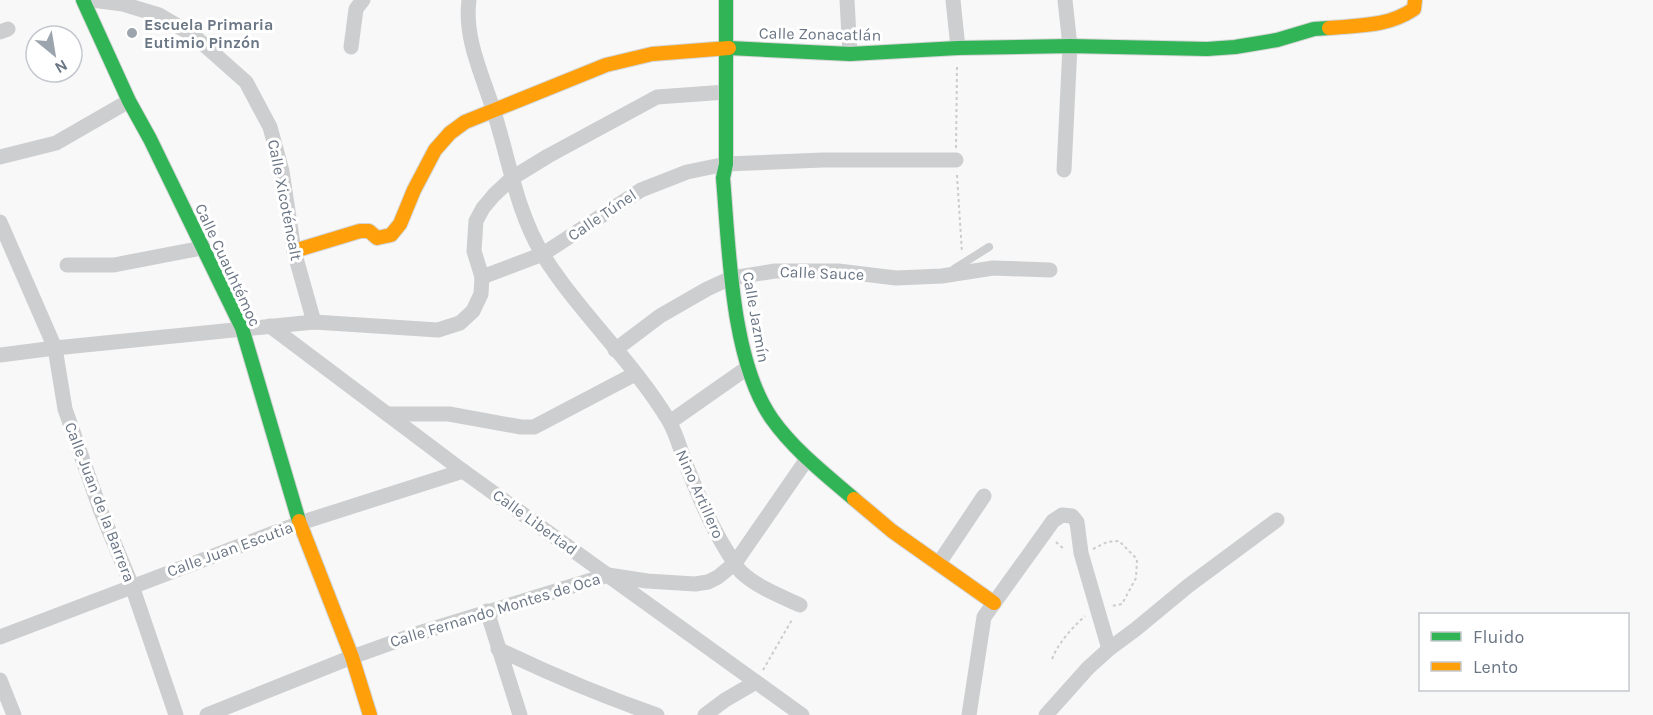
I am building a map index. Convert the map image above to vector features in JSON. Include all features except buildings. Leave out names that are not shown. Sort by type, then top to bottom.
[{"type":"street","name":"Calle Cuauhtémoc","points":[[83,0],[129,101],[150,139],[242,328],[300,524],[352,657],[370,715]]},
{"type":"street","name":"Calle Xicoténcalt","points":[[92,0],[123,4],[159,15],[193,34],[246,82],[270,127],[282,171],[294,251],[314,322]]},
{"type":"street","points":[[351,48],[356,9],[363,0]]},
{"type":"street","name":"Nino Artillero","points":[[469,0],[468,12],[473,50],[494,111],[528,226],[543,254],[586,315],[635,374],[670,422],[713,529],[741,572],[767,590],[800,605]]},
{"type":"street","name":"Calle Jazmín","points":[[726,0],[726,164],[723,178],[731,278],[747,368],[770,416],[788,440],[807,459],[892,531],[994,603]]},
{"type":"street","points":[[847,0],[850,54]]},
{"type":"street","points":[[953,0],[958,48]]},
{"type":"street","points":[[1064,170],[1070,46],[1065,0]]},
{"type":"street","name":"Calle Zonacatlán","points":[[294,251],[360,231],[369,231],[377,238],[391,235],[400,224],[414,190],[435,150],[450,133],[465,122],[606,64],[652,54],[726,48],[850,54],[958,48],[1070,46],[1207,49],[1235,47],[1277,40],[1314,29],[1376,24],[1398,19],[1414,9],[1415,0]]},
{"type":"street","points":[[0,355],[314,322],[438,330],[460,323],[473,312],[481,294],[482,277],[474,251],[476,220],[494,195],[512,178],[657,97],[726,92]]},
{"type":"street","points":[[0,157],[56,142],[129,101]]},
{"type":"street","name":"Calle Túnel","points":[[482,277],[543,254],[640,189],[687,172],[726,164],[823,160],[956,160]]},
{"type":"street","name":"Calle Juan de la Barrera","points":[[0,222],[55,348],[65,409],[100,509],[132,586],[176,715]]},
{"type":"street","points":[[67,265],[114,265],[202,248]]},
{"type":"street","name":"Calle Sauce","points":[[615,350],[660,316],[731,278],[776,271],[838,271],[896,278],[942,276],[993,268],[1050,270]]},
{"type":"street","name":"Calle Libertad","points":[[270,326],[463,471],[802,715]]},
{"type":"street","points":[[670,422],[747,368]]},
{"type":"street","points":[[388,414],[449,414],[521,427],[534,427],[635,374]]},
{"type":"street","name":"Calle Fernando Montes de Oca","points":[[207,715],[352,657],[487,611],[608,575],[647,581],[695,584],[718,578],[735,563],[807,459]]},
{"type":"street","name":"Calle Juan Escutia","points":[[0,637],[300,524],[463,471]]},
{"type":"street","points":[[939,563],[984,496]]},
{"type":"street","points":[[969,715],[984,617],[1053,521],[1062,515],[1072,516],[1077,522],[1081,553],[1109,649]]},
{"type":"street","points":[[1046,715],[1088,668],[1109,649],[1188,586],[1277,520]]},
{"type":"street","points":[[487,611],[520,715]]},
{"type":"street","points":[[498,649],[551,675],[657,715]]},
{"type":"street","points":[[0,680],[14,715]]},
{"type":"street","points":[[705,715],[756,682]]},
{"type":"lane","points":[[942,276],[988,248]]},
{"type":"path","points":[[756,682],[800,605]]},
{"type":"traffic: fast","points":[[83,0],[129,101],[150,139],[242,328],[299,521]]},
{"type":"traffic: fast","points":[[726,0],[726,164],[723,178],[730,270],[740,336],[758,395],[772,419],[810,461],[854,499]]},
{"type":"traffic: fast","points":[[729,48],[850,54],[958,48],[1070,46],[1207,49],[1277,40],[1314,29],[1329,28]]},
{"type":"traffic: slow","points":[[1329,28],[1373,24],[1394,19],[1414,9],[1415,0]]},
{"type":"traffic: slow","points":[[294,251],[360,231],[369,231],[377,238],[391,235],[400,224],[414,190],[435,150],[450,133],[465,122],[606,65],[652,54],[729,48]]},
{"type":"traffic: slow","points":[[854,499],[892,531],[994,603]]},
{"type":"traffic: slow","points":[[299,521],[352,657],[370,715]]},
{"type":"place","name":"Escuela Primaria Eutimio Pinzón","points":[[132,33]]}]
